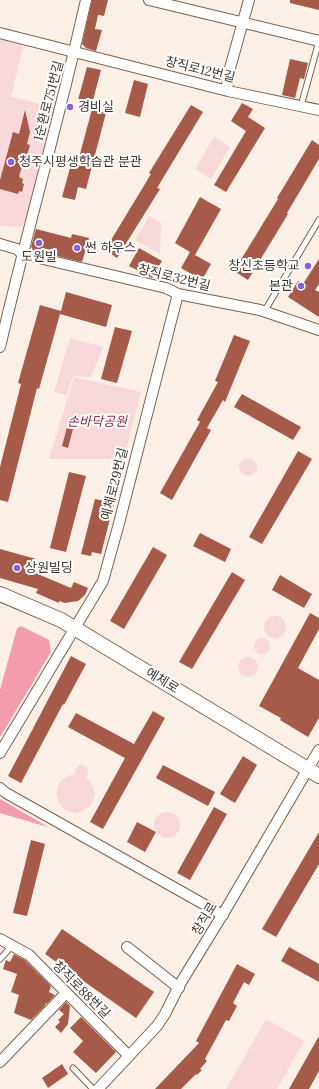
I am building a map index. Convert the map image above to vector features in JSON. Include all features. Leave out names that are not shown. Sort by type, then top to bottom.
[{"type":"street","name":"1순환로751번길","points":[[0,347],[22,254],[75,51],[86,0]]},
{"type":"street","points":[[149,0],[319,41]]},
{"type":"street","points":[[228,91],[228,79],[249,0]]},
{"type":"street","name":"창직로12번길","points":[[0,33],[228,91],[319,110]]},
{"type":"street","name":"창직로32번길","points":[[0,244],[16,249],[22,254],[166,288],[178,294],[264,312],[319,330]]},
{"type":"street","name":"예체로29번길","points":[[0,753],[103,581],[178,294]]},
{"type":"street","name":"예체로","points":[[0,594],[61,620],[314,772]]},
{"type":"street","name":"창직로","points":[[98,1089],[157,1026],[165,1014],[223,915],[314,772],[319,750]]},
{"type":"street","points":[[0,788],[6,793],[223,915]]},
{"type":"street","name":"창직로88번길","points":[[0,939],[29,955],[129,1056]]},
{"type":"street","points":[[127,947],[179,988]]},
{"type":"street","points":[[0,1062],[66,993]]},
{"type":"lane","points":[[301,106],[319,41]]},
{"type":"lane","points":[[264,312],[319,220]]},
{"type":"lane","points":[[0,959],[12,946]]},
{"type":"lane","points":[[74,1068],[93,1089]]},
{"type":"green space","points":[[0,37],[24,42],[11,97],[57,108],[27,221],[21,227],[0,226]]},
{"type":"green space","points":[[214,137],[230,147],[211,179],[195,169]]},
{"type":"green space","points":[[149,216],[161,223],[160,254],[135,240]]},
{"type":"green space","points":[[70,338],[103,347],[91,377],[73,376],[67,395],[54,392]]},
{"type":"green space","name":"손바닥공원","points":[[74,377],[141,392],[124,459],[49,459]]},
{"type":"green space","points":[[244,458],[252,458],[257,463],[255,474],[252,476],[244,476],[239,471],[239,463]]},
{"type":"green space","points":[[275,616],[279,617],[285,623],[285,631],[279,637],[275,638],[271,637],[265,631],[264,627],[265,623],[271,617]]},
{"type":"green space","points":[[262,638],[268,640],[270,646],[268,652],[262,654],[256,652],[254,646],[256,640]]},
{"type":"green space","points":[[248,657],[255,660],[258,667],[255,674],[248,677],[241,674],[238,667],[241,660]]},
{"type":"green space","points":[[79,765],[83,765],[88,769],[86,777],[93,786],[94,795],[88,808],[81,812],[73,813],[66,810],[60,804],[57,799],[57,792],[61,781],[66,777],[75,774],[75,770]]},
{"type":"green space","points":[[167,812],[176,816],[180,825],[176,834],[167,838],[158,834],[154,825],[158,816]]},
{"type":"green space","points":[[266,1019],[304,1041],[277,1089],[226,1089]]},
{"type":"shaded area","points":[[21,626],[49,640],[51,652],[0,737],[0,690],[17,628]]},
{"type":"shaded area","points":[[0,799],[48,827],[0,813]]},
{"type":"building","points":[[92,0],[108,0],[104,16],[98,15],[95,29],[102,30],[96,51],[86,48],[82,44]]},
{"type":"building","points":[[290,0],[319,0],[319,10],[290,3]]},
{"type":"building","points":[[290,59],[308,63],[304,79],[300,78],[295,98],[282,95]]},
{"type":"building","points":[[87,67],[101,70],[92,104],[78,100]]},
{"type":"building","points":[[134,80],[148,84],[140,117],[125,113]]},
{"type":"building","points":[[242,103],[253,109],[248,117],[265,128],[226,192],[214,185],[246,131],[231,121]]},
{"type":"building","points":[[191,105],[203,112],[157,188],[160,189],[117,258],[105,250],[151,174],[149,173]]},
{"type":"building","points":[[92,109],[106,113],[86,189],[78,187],[75,200],[62,197],[70,168],[76,169]]},
{"type":"building","name":"청주시평생학습관 분관","points":[[25,110],[30,132],[27,144],[30,145],[27,156],[25,155],[19,177],[23,179],[22,183],[24,184],[22,192],[19,191],[18,194],[0,189],[0,180],[13,132],[19,134]]},
{"type":"building","points":[[312,140],[319,145],[319,159],[248,280],[234,271]]},
{"type":"building","points":[[200,197],[221,209],[195,255],[211,264],[202,280],[181,268],[190,252],[175,243]]},
{"type":"building","points":[[36,229],[71,238],[72,234],[89,238],[82,262],[33,250],[31,247]]},
{"type":"building","points":[[139,248],[162,261],[152,278],[129,266]]},
{"type":"building","name":"본관","points":[[319,259],[319,284],[315,290],[319,292],[319,317],[288,297],[298,281],[303,284]]},
{"type":"building","points":[[66,292],[112,305],[106,327],[60,314],[39,389],[37,388],[8,502],[0,500],[0,467],[21,384],[18,383],[40,305],[61,311]]},
{"type":"building","points":[[115,327],[132,331],[117,383],[101,379]]},
{"type":"building","points":[[234,335],[250,341],[225,402],[223,400],[207,428],[211,430],[172,500],[160,493],[200,422],[197,420],[218,382],[215,381]]},
{"type":"building","points":[[242,394],[301,427],[293,440],[234,407]]},
{"type":"building","points":[[67,427],[73,429],[68,448],[62,446]]},
{"type":"building","points":[[298,451],[312,459],[262,544],[249,537]]},
{"type":"building","points":[[69,472],[86,476],[66,552],[50,548]]},
{"type":"building","points":[[95,499],[114,503],[101,554],[92,552],[91,556],[81,554]]},
{"type":"building","points":[[200,533],[231,549],[225,562],[193,546]]},
{"type":"building","points":[[153,547],[167,555],[124,629],[110,621]]},
{"type":"building","points":[[0,549],[36,559],[33,572],[71,588],[74,582],[88,588],[85,595],[78,601],[65,603],[59,601],[59,603],[36,593],[38,589],[0,578]]},
{"type":"building","points":[[232,572],[245,580],[192,669],[179,662]]},
{"type":"building","points":[[280,575],[312,594],[304,608],[272,590]]},
{"type":"building","points":[[310,613],[319,618],[319,629],[298,668],[319,680],[319,718],[308,737],[280,720],[281,718],[259,706]]},
{"type":"building","points":[[71,656],[86,664],[21,783],[8,776]]},
{"type":"building","points":[[153,711],[165,718],[103,829],[90,822],[125,758],[68,727],[76,713],[134,744]]},
{"type":"building","points":[[243,756],[257,765],[235,803],[220,794]]},
{"type":"building","points":[[163,765],[215,792],[208,806],[156,778]]},
{"type":"building","points":[[214,807],[227,814],[190,880],[177,873]]},
{"type":"building","points":[[137,822],[156,832],[145,852],[127,842]]},
{"type":"building","points":[[319,832],[319,864],[276,937],[262,929]]},
{"type":"building","points":[[31,840],[45,844],[27,916],[13,913]]},
{"type":"building","points":[[62,929],[154,992],[136,1018],[45,954]]},
{"type":"building","points":[[289,947],[319,964],[319,982],[281,961]]},
{"type":"building","points":[[14,954],[25,960],[51,986],[49,992],[55,995],[31,1020],[14,1013],[19,995],[11,992],[17,974],[3,969],[6,960],[10,962]]},
{"type":"building","points":[[237,964],[255,974],[249,985],[244,982],[233,1003],[237,1006],[229,1021],[226,1020],[205,1059],[207,1061],[200,1069],[202,1070],[181,1089],[155,1089],[199,1043],[196,1041]]},
{"type":"building","points":[[66,1002],[70,1006],[68,1024],[61,1033],[55,1027],[60,1022],[58,1020],[64,1014],[59,1010]]},
{"type":"building","points":[[81,1017],[116,1052],[96,1073],[73,1052],[83,1041],[70,1028]]},
{"type":"building","points":[[319,1036],[319,1071],[309,1089],[289,1089]]},
{"type":"building","points":[[62,1064],[68,1074],[48,1088],[42,1078]]},
{"type":"place","name":"경비실","points":[[70,107]]},
{"type":"place","name":"청주시평생학습관 분관","points":[[11,162]]},
{"type":"place","name":"도원빌","points":[[39,243]]},
{"type":"place","name":"썬 하우스","points":[[77,248]]},
{"type":"place","name":"창신초등학교","points":[[308,266]]},
{"type":"place","name":"본관","points":[[301,286]]},
{"type":"place","name":"상원빌딩","points":[[17,568]]}]
